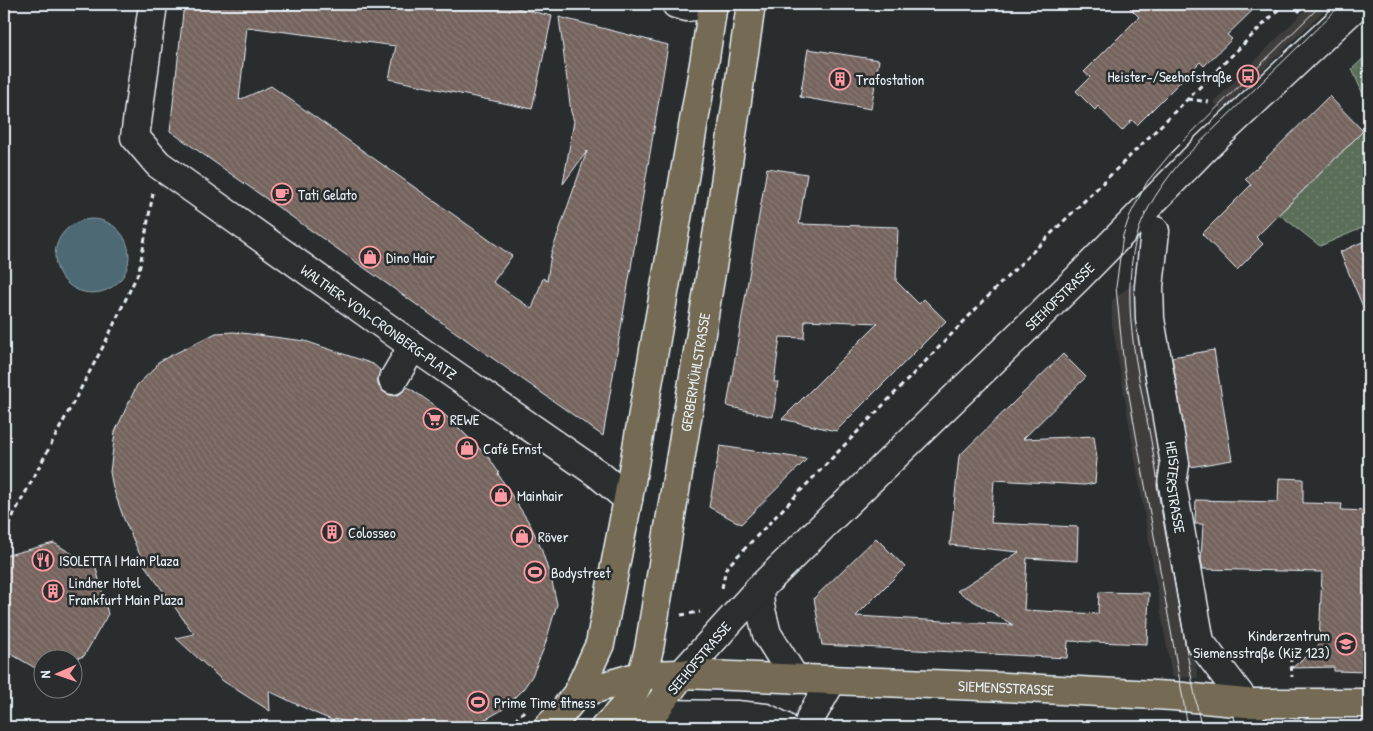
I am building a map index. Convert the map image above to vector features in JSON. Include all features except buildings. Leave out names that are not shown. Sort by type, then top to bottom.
[{"type":"main road","points":[[548,727],[577,694],[600,644],[628,498],[706,58],[712,4]]},
{"type":"main road","name":"GERBERMÜHLSTRASSE","points":[[605,727],[618,715],[635,693],[643,675],[716,238],[751,4]]},
{"type":"main road","name":"SIEMENSSTRASSE","points":[[577,694],[643,675],[682,674],[1173,696],[1248,715],[1369,703]]},
{"type":"main road","name":"SEEHOFSTRASSE","points":[[646,721],[682,674]]},
{"type":"street","name":"WALTHER-VON-CRONBERG-PLATZ","points":[[153,4],[136,138],[158,164],[413,346],[598,474],[628,498]]},
{"type":"street","points":[[676,4],[687,6],[712,4]]},
{"type":"street","name":"SEEHOFSTRASSE","points":[[682,674],[759,589],[1078,278],[1206,147],[1358,4]]},
{"type":"street","name":"HEISTERSTRASSE","points":[[1155,231],[1149,287],[1150,319],[1175,464],[1172,484],[1200,642],[1248,715]]},
{"type":"street","points":[[393,380],[413,346]]},
{"type":"street","points":[[759,589],[760,606],[767,634],[795,679]]},
{"type":"street","points":[[808,727],[832,680]]},
{"type":"street","points":[[646,721],[736,715],[766,718],[784,727]]},
{"type":"path","points":[[720,594],[726,568],[1000,284],[1284,4]]},
{"type":"path","points":[[1298,12],[1307,4]]},
{"type":"path","points":[[1188,99],[1208,102]]},
{"type":"path","points":[[4,533],[106,341],[139,270],[154,190]]},
{"type":"path","points":[[678,616],[703,612]]},
{"type":"path","points":[[1290,648],[1292,682]]},
{"type":"path","points":[[508,727],[528,708]]},
{"type":"path","points":[[4,723],[44,727]]},
{"type":"shaded area","points":[[1311,4],[1331,4],[1221,110],[1214,102]]},
{"type":"shaded area","points":[[1141,278],[1137,292],[1138,336],[1198,678],[1172,677],[1112,322],[1112,300]]},
{"type":"green space","points":[[1369,53],[1369,108],[1352,69]]},
{"type":"green space","points":[[1369,130],[1369,225],[1320,246],[1279,214],[1363,131]]},
{"type":"water","points":[[92,219],[113,225],[123,235],[129,256],[123,277],[113,287],[92,293],[71,287],[61,277],[55,256],[61,235],[71,225]]},
{"type":"tram line","points":[[1188,727],[1124,367],[1116,287],[1123,235],[1130,215],[1147,182],[1171,153],[1322,4]]},
{"type":"tram line","points":[[1201,727],[1134,346],[1130,292],[1131,266],[1136,239],[1149,207],[1181,161],[1342,4]]},
{"type":"place","name":"Heister-/Seehofstraße","points":[[1248,76]]},
{"type":"place","name":"Trafostation","points":[[840,79]]},
{"type":"place","name":"Tati Gelato","points":[[282,194]]},
{"type":"place","name":"Dino Hair","points":[[370,257]]},
{"type":"place","name":"REWE","points":[[434,419]]},
{"type":"place","name":"Café Ernst","points":[[467,448]]},
{"type":"place","name":"Mainhair","points":[[501,495]]},
{"type":"place","name":"Colosseo","points":[[332,532]]},
{"type":"place","name":"Röver","points":[[522,536]]},
{"type":"place","name":"ISOLETTA | Main Plaza","points":[[43,560]]},
{"type":"place","name":"Bodystreet","points":[[535,572]]},
{"type":"place","name":"Lindner Hotel Frankfurt Main Plaza","points":[[53,591]]},
{"type":"place","name":"Kinderzentrum Siemensstraße (KiZ 123)","points":[[1346,644]]},
{"type":"place","name":"Prime Time fitness","points":[[478,702]]}]
